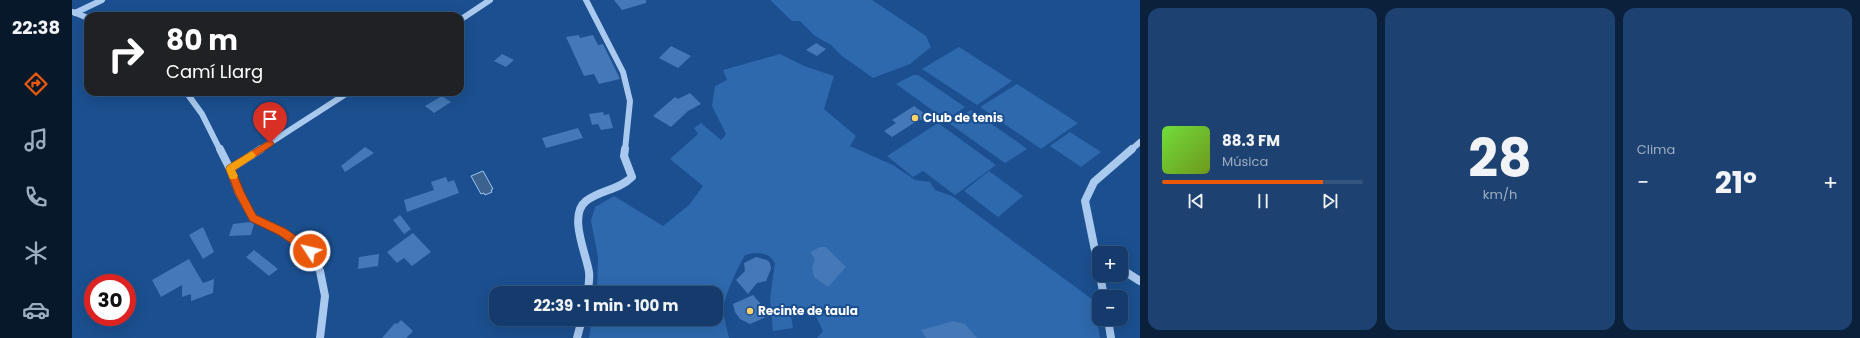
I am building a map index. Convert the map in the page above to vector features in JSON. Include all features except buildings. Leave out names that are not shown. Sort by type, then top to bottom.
[{"type":"street","points":[[74,12],[102,0]]},
{"type":"street","points":[[464,17],[490,0]]},
{"type":"street","points":[[586,0],[623,72],[630,100],[624,156],[632,177],[619,188],[603,193],[584,203],[580,213],[578,224],[590,273],[589,286]]},
{"type":"street","points":[[74,12],[84,16]]},
{"type":"street","points":[[189,96],[202,114],[230,169],[239,193],[253,218],[283,232],[310,251],[320,271],[325,296],[320,338]]},
{"type":"street","points":[[230,169],[343,96]]},
{"type":"street","points":[[1096,246],[1085,201],[1094,182],[1140,142]]},
{"type":"street","points":[[1128,273],[1140,281]]},
{"type":"street","points":[[577,338],[580,326]]},
{"type":"street","points":[[1109,326],[1111,338]]},
{"type":"shaded area","points":[[770,0],[872,0],[926,36],[931,47],[910,64],[873,78],[842,56],[831,45],[815,36],[800,21],[792,21]]},
{"type":"shaded area","points":[[959,47],[1012,81],[977,105],[922,69]]},
{"type":"shaded area","points":[[780,54],[804,66],[834,76],[824,109],[856,136],[850,146],[893,165],[915,180],[930,182],[935,190],[952,196],[1092,299],[1092,326],[1098,326],[1100,338],[817,338],[823,331],[813,310],[791,317],[793,328],[773,331],[770,298],[775,263],[766,254],[754,253],[745,255],[736,272],[724,304],[725,321],[729,338],[589,338],[591,326],[723,326],[723,286],[597,286],[598,257],[591,221],[595,207],[614,196],[663,226],[689,205],[703,186],[670,159],[698,134],[694,128],[701,123],[721,140],[726,134],[712,106],[715,86],[727,80],[723,70]]},
{"type":"shaded area","points":[[913,75],[918,75],[965,107],[946,120],[896,84]]},
{"type":"shaded area","points":[[1017,84],[1078,123],[1041,149],[980,107]]},
{"type":"shaded area","points":[[971,110],[1027,149],[1005,163],[950,124]]},
{"type":"shaded area","points":[[938,123],[996,165],[955,195],[923,171],[913,177],[887,156]]},
{"type":"shaded area","points":[[1070,132],[1101,152],[1081,167],[1050,146]]},
{"type":"shaded area","points":[[483,171],[493,189],[491,190],[492,192],[485,195],[484,193],[481,194],[471,176]]},
{"type":"shaded area","points":[[989,171],[1023,196],[998,217],[964,191]]},
{"type":"slow traffic","points":[[233,176],[230,169],[252,155]]},
{"type":"place","name":"Club de tenis","points":[[915,118]]},
{"type":"place","name":"Recinte de taula","points":[[750,311]]},
{"type":"route","points":[[270,143],[230,169],[239,193],[253,218],[283,232],[310,251]]}]
